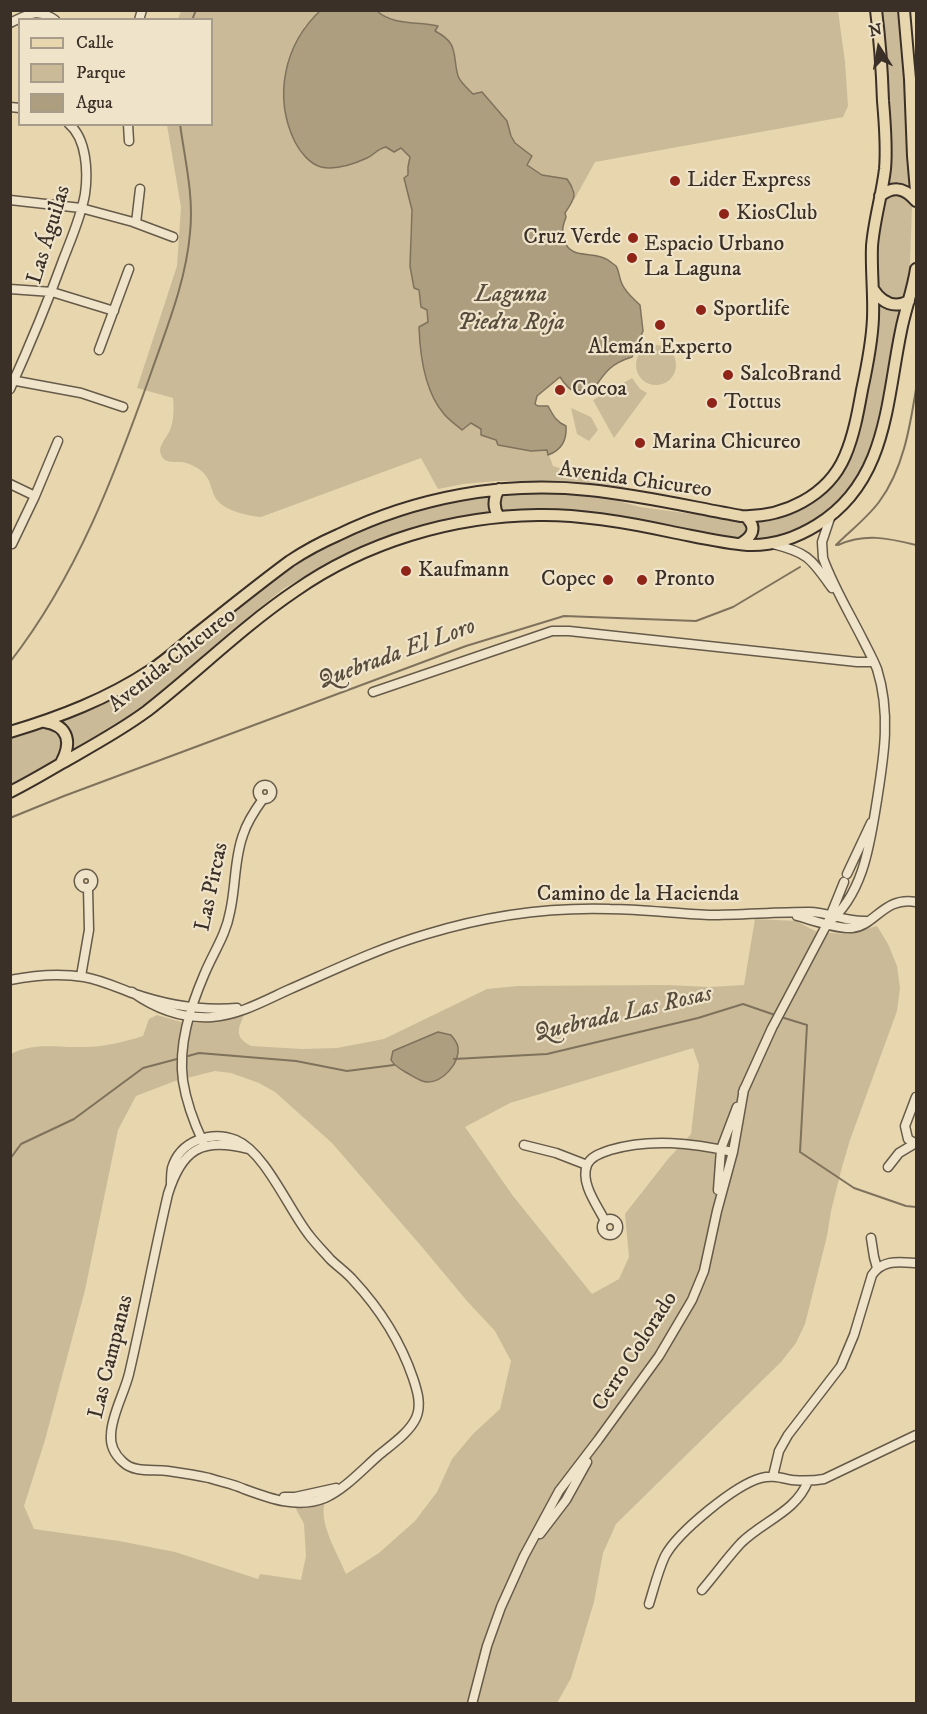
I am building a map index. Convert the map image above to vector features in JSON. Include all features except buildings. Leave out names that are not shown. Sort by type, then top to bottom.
[{"type":"main road","name":"Avenida Chicureo","points":[[10,732],[45,722],[95,702],[140,678],[291,560],[369,521],[410,507],[457,495],[499,489],[546,487],[623,494],[746,516],[776,513],[804,501],[828,482],[844,459],[855,426],[873,327],[873,242],[885,168],[885,132],[876,10]]},
{"type":"main road","points":[[904,10],[916,191]]},
{"type":"main road","points":[[880,196],[890,190],[900,189],[916,201]]},
{"type":"main road","name":"Avenida Chicureo","points":[[10,792],[88,748],[145,712],[263,614],[296,590],[327,571],[364,553],[412,535],[451,524],[499,517],[562,516],[633,524],[755,545],[789,539],[805,532],[831,515],[857,490],[874,459],[881,436],[901,331],[916,269]]},
{"type":"main road","points":[[873,289],[888,304],[899,305],[909,301]]},
{"type":"main road","points":[[499,489],[494,504],[499,517]]},
{"type":"main road","points":[[740,544],[749,538],[753,531],[752,523],[746,516]]},
{"type":"main road","points":[[45,722],[60,727],[67,737],[67,749],[61,763]]},
{"type":"street","points":[[23,18],[36,13],[52,15]]},
{"type":"street","name":"Las Águilas","points":[[10,389],[52,292],[81,208],[85,184],[84,156],[79,138],[71,126]]},
{"type":"street","points":[[128,126],[129,141]]},
{"type":"street","points":[[136,223],[140,189]]},
{"type":"street","points":[[10,200],[81,208],[136,223],[173,237]]},
{"type":"street","points":[[99,350],[129,269]]},
{"type":"street","points":[[10,289],[52,292],[114,311]]},
{"type":"street","points":[[13,380],[81,393],[123,407]]},
{"type":"street","points":[[12,543],[58,441]]},
{"type":"street","points":[[10,484],[35,496]]},
{"type":"street","name":"Cerro Colorado","points":[[831,515],[821,550],[825,563],[874,662],[884,702],[886,730],[885,753],[868,851],[846,904],[831,919]]},
{"type":"street","name":"Cerro Colorado","points":[[773,543],[797,550],[809,558],[845,604]]},
{"type":"street","points":[[373,692],[552,631],[874,662]]},
{"type":"street","name":"Las Pircas","points":[[189,1012],[204,974],[221,942],[230,912],[237,856],[243,834],[263,799]]},
{"type":"street","name":"Cerro Colorado","points":[[717,1211],[722,1149],[744,1089],[776,1022],[831,919],[847,874],[874,817]]},
{"type":"street","points":[[847,874],[862,869]]},
{"type":"street","points":[[81,976],[89,930],[88,888]]},
{"type":"street","name":"Camino de la Hacienda","points":[[10,980],[50,974],[81,976],[107,982],[132,992],[159,1009],[221,1016],[252,1006],[386,947],[437,931],[496,917],[581,909],[627,909],[709,915],[810,912],[851,928],[899,902],[916,902]]},
{"type":"street","points":[[189,1012],[182,1066],[183,1084],[203,1142]]},
{"type":"street","name":"Cerro Colorado","points":[[472,1704],[487,1646],[501,1607],[524,1556],[559,1491],[567,1488],[598,1440],[659,1356],[692,1300],[704,1271],[733,1152],[744,1089]]},
{"type":"street","points":[[888,1167],[899,1153],[915,1144],[908,1139],[905,1126],[916,1097]]},
{"type":"street","name":"Las Campanas","points":[[216,1136],[237,1141],[248,1149],[271,1175],[308,1234],[375,1305],[394,1335],[409,1368],[419,1405],[416,1418],[410,1427],[342,1487],[295,1497],[265,1498],[243,1488],[203,1477],[165,1470],[138,1469],[125,1465],[112,1446],[110,1438],[112,1426],[128,1378],[171,1184],[172,1169],[178,1156],[186,1147],[203,1142],[216,1136]]},
{"type":"street","points":[[605,1221],[587,1184],[587,1165],[598,1155],[635,1144],[672,1143],[733,1152]]},
{"type":"street","points":[[524,1145],[556,1153],[587,1165]]},
{"type":"street","points":[[872,1238],[877,1268]]},
{"type":"street","points":[[773,1476],[779,1451],[788,1435],[841,1366],[854,1335],[872,1275],[877,1268],[893,1262],[916,1263]]},
{"type":"street","points":[[649,1604],[661,1566],[675,1543],[740,1487],[759,1478],[773,1476],[808,1481],[824,1479],[916,1435]]},
{"type":"street","points":[[702,1590],[742,1542],[791,1506],[803,1493],[808,1481]]},
{"type":"green space","points":[[181,11],[321,11],[304,27],[368,158],[380,149],[390,147],[401,148],[411,157],[408,167],[412,210],[410,242],[421,307],[427,310],[428,322],[419,327],[421,349],[427,383],[437,404],[461,430],[471,423],[481,429],[481,435],[505,444],[547,450],[553,466],[625,487],[624,492],[611,486],[555,481],[497,481],[438,489],[421,458],[261,517],[229,509],[218,502],[203,472],[186,463],[168,461],[163,458],[160,448],[170,430],[174,410],[173,398],[137,388],[177,266],[181,207],[167,126],[213,126],[213,18],[178,18]]},
{"type":"green space","points":[[377,11],[838,11],[848,106],[843,117],[595,162],[574,200],[574,189],[567,179],[542,175],[527,165],[532,156],[515,143],[507,121],[473,94],[458,78],[454,49],[435,31],[437,26],[391,19]]},
{"type":"green space","points":[[881,11],[898,11],[902,41],[910,188],[908,189],[888,189]]},
{"type":"green space","points":[[893,194],[909,200],[912,206],[909,290],[904,297],[890,300],[877,284],[878,241],[882,202]]},
{"type":"green space","points":[[879,303],[902,308],[869,459],[854,484],[828,514],[793,532],[771,539],[751,541],[755,521],[766,519],[842,471],[876,331]]},
{"type":"green space","points":[[656,345],[670,351],[676,365],[670,379],[656,385],[642,379],[636,365],[642,351]]},
{"type":"green space","points":[[632,378],[640,389],[647,393],[614,438],[593,400]]},
{"type":"green space","points":[[571,408],[591,417],[598,430],[589,441],[577,434]]},
{"type":"green space","points":[[525,493],[579,494],[611,499],[640,507],[744,521],[749,528],[743,537],[725,537],[631,519],[568,510],[508,510],[445,520],[384,537],[326,564],[283,589],[230,632],[158,698],[98,738],[11,788],[11,738],[138,685],[303,559],[383,521],[468,497]]},
{"type":"green space","points":[[755,919],[796,921],[817,932],[847,934],[877,926],[897,966],[900,988],[897,1011],[842,1167],[805,1324],[796,1343],[781,1362],[616,1524],[603,1553],[594,1602],[571,1678],[557,1703],[11,1703],[11,1054],[29,1048],[91,1047],[129,1040],[143,1036],[149,1019],[157,1015],[181,1022],[196,1023],[244,1015],[239,1032],[242,1039],[251,1046],[302,1049],[337,1048],[384,1039],[487,989],[518,986],[709,987],[744,985]],"holes":[[[693,1048],[699,1065],[691,1134],[668,1159],[625,1214],[629,1257],[619,1279],[592,1294],[513,1196],[465,1127],[510,1103]],[[215,1071],[231,1073],[259,1083],[275,1092],[332,1143],[495,1331],[511,1361],[500,1409],[473,1434],[452,1459],[437,1492],[415,1521],[379,1553],[346,1574],[326,1529],[325,1502],[295,1507],[304,1524],[306,1556],[301,1580],[260,1574],[258,1579],[175,1552],[119,1541],[34,1529],[24,1506],[45,1440],[85,1290],[118,1130],[136,1096],[175,1081]]]},
{"type":"water","name":"Laguna Piedra Roja","points":[[321,10],[377,11],[398,21],[438,26],[435,31],[452,45],[460,81],[473,94],[482,92],[507,121],[515,143],[532,156],[527,165],[542,175],[567,179],[570,184],[574,196],[565,213],[563,226],[567,246],[577,253],[602,257],[615,265],[624,287],[640,305],[643,331],[632,357],[610,368],[595,387],[574,391],[560,377],[537,396],[535,404],[548,406],[557,420],[566,426],[563,444],[553,453],[548,455],[547,450],[531,451],[498,445],[496,440],[481,435],[481,429],[471,423],[462,430],[444,414],[432,395],[424,372],[419,327],[428,322],[427,310],[421,307],[419,290],[414,288],[410,266],[412,210],[404,178],[408,175],[410,157],[401,148],[394,152],[386,147],[356,162],[326,168],[309,160],[295,142],[288,125],[285,107],[286,72],[298,39]]},
{"type":"water","points":[[438,1032],[451,1035],[458,1047],[456,1059],[444,1076],[432,1081],[422,1081],[399,1068],[391,1060],[393,1051]]},
{"type":"waterway","points":[[193,18],[196,10]]},
{"type":"waterway","points":[[10,662],[55,595],[92,523],[123,449],[175,304],[188,251],[191,219],[180,126]]},
{"type":"waterway","points":[[836,545],[869,514],[887,490],[900,462],[916,389]]},
{"type":"waterway","name":"Quebrada El Loro","points":[[838,545],[867,538],[896,540],[916,545]]},
{"type":"waterway","name":"Quebrada El Loro","points":[[10,818],[466,646],[564,616],[696,621],[733,607],[800,567]]},
{"type":"waterway","name":"Quebrada Las Rosas","points":[[454,1059],[547,1054],[698,1018],[743,1004],[775,1015]]},
{"type":"waterway","name":"Quebrada Las Rosas","points":[[781,1017],[807,1025],[800,1152],[854,1188],[906,1206],[916,1207]]},
{"type":"waterway","name":"Quebrada Las Rosas","points":[[188,1056],[199,1053],[296,1061],[347,1071],[394,1065]]},
{"type":"waterway","name":"Quebrada Las Rosas","points":[[10,1159],[21,1144],[74,1119],[143,1068],[177,1059]]},
{"type":"place","name":"Lider Express","points":[[675,181]]},
{"type":"place","name":"KiosClub","points":[[724,214]]},
{"type":"place","name":"Cruz Verde","points":[[633,238]]},
{"type":"place","name":"Espacio Urbano La Laguna","points":[[632,258]]},
{"type":"place","name":"Sportlife","points":[[701,310]]},
{"type":"place","name":"Alemán Experto","points":[[660,325]]},
{"type":"place","name":"SalcoBrand","points":[[728,375]]},
{"type":"place","name":"Cocoa","points":[[560,390]]},
{"type":"place","name":"Tottus","points":[[712,403]]},
{"type":"place","name":"Marina Chicureo","points":[[640,443]]},
{"type":"place","name":"Kaufmann","points":[[406,571]]},
{"type":"place","name":"Copec","points":[[608,580]]},
{"type":"place","name":"Pronto","points":[[642,580]]}]
